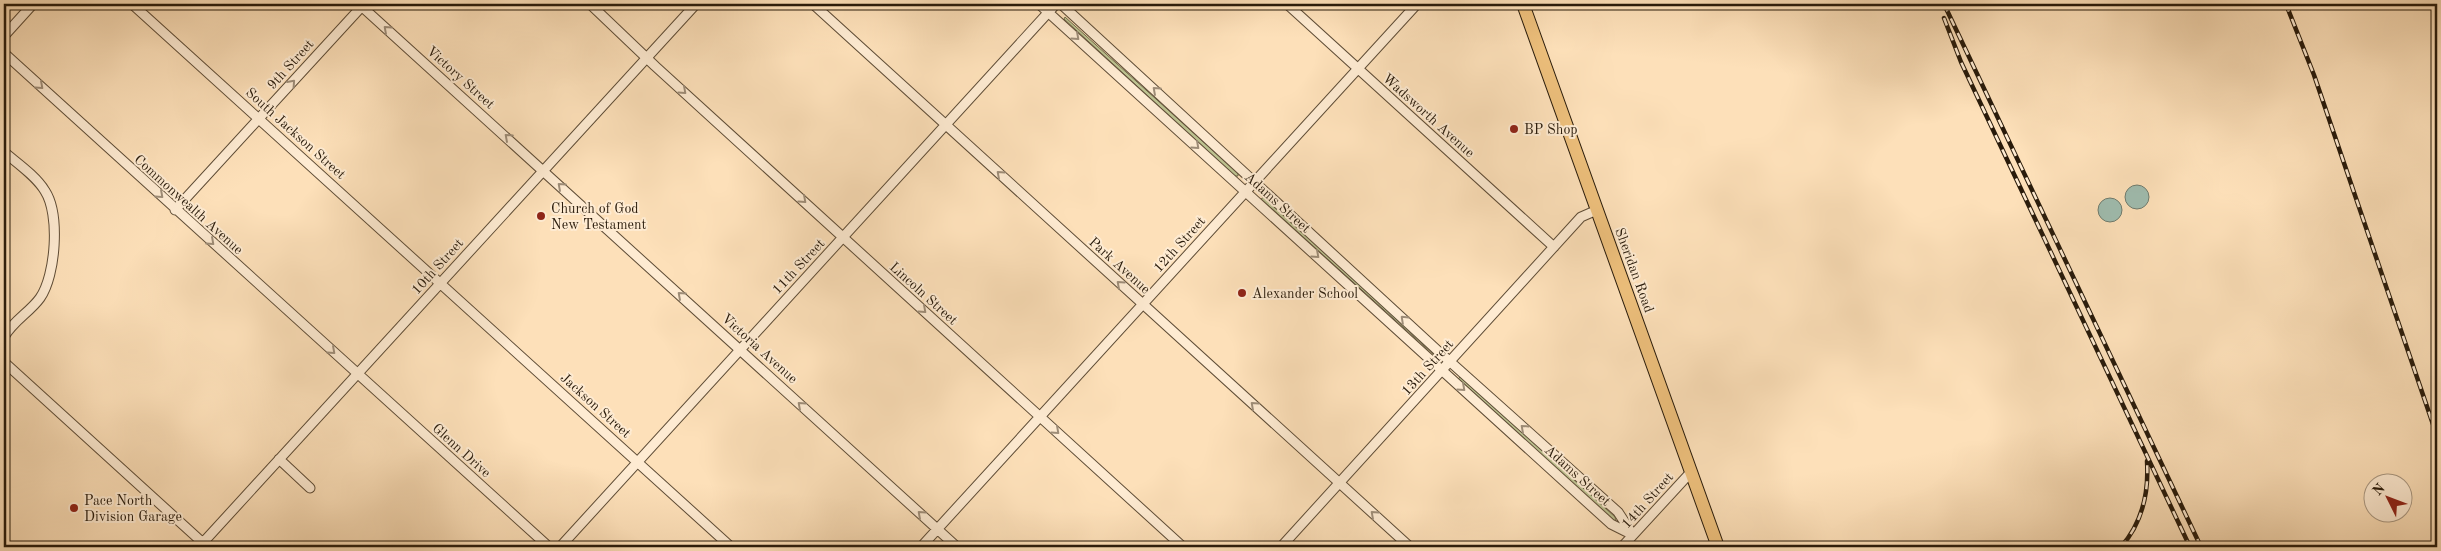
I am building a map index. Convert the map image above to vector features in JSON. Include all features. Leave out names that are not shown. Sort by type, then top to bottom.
[{"type":"highway","name":"Sheridan Road","points":[[1523,4],[1718,547]]},
{"type":"street","points":[[4,36],[33,4]]},
{"type":"street","name":"South Jackson Street","points":[[132,4],[441,282]]},
{"type":"street","name":"9th Street","points":[[175,210],[362,4]]},
{"type":"street","name":"Victory Street","points":[[362,4],[544,170]]},
{"type":"street","name":"Lincoln Street","points":[[590,4],[1183,547]]},
{"type":"street","name":"10th Street","points":[[201,545],[696,4]]},
{"type":"street","name":"Park Avenue","points":[[812,4],[1410,547]]},
{"type":"street","name":"Adams Street","points":[[1039,4],[1611,524],[1633,535]]},
{"type":"street","name":"11th Street","points":[[560,547],[1056,4]]},
{"type":"street","name":"Adams Street","points":[[1061,4],[1450,362],[1618,512],[1633,535]]},
{"type":"street","name":"Wadsworth Avenue","points":[[1287,4],[1554,247]]},
{"type":"street","name":"12th Street","points":[[921,547],[1418,4]]},
{"type":"street","name":"Commonwealth Avenue","points":[[4,53],[358,374]]},
{"type":"street","points":[[4,152],[44,189],[50,199],[53,218],[54,260],[40,298],[4,337]]},
{"type":"street","name":"Victoria Avenue","points":[[544,170],[957,547]]},
{"type":"street","name":"13th Street","points":[[1281,547],[1581,217],[1597,210]]},
{"type":"street","name":"Jackson Street","points":[[441,282],[732,547]]},
{"type":"street","points":[[4,362],[201,545]]},
{"type":"street","name":"Glenn Drive","points":[[358,374],[549,547]]},
{"type":"street","points":[[279,460],[310,488]]},
{"type":"street","name":"14th Street","points":[[1622,547],[1691,472]]},
{"type":"green space","points":[[1065,17],[1238,173],[1238,176],[1235,176],[1064,19]]},
{"type":"green space","points":[[1264,197],[1436,354],[1434,355],[1261,199]]},
{"type":"green space","points":[[1461,376],[1615,517],[1616,521],[1458,379]]},
{"type":"shaded area","points":[[2137,185],[2146,188],[2149,197],[2146,206],[2137,209],[2128,206],[2125,197],[2128,188]]},
{"type":"shaded area","points":[[2110,198],[2119,201],[2122,210],[2119,219],[2110,222],[2101,219],[2098,210],[2101,201]]},
{"type":"railway","points":[[1944,4],[2201,547]]},
{"type":"railway","points":[[2286,4],[2314,75],[2437,436]]},
{"type":"railway","points":[[1944,18],[1961,62],[2190,547]]},
{"type":"railway","points":[[2121,547],[2134,528],[2143,507],[2147,485],[2147,461]]},
{"type":"place","name":"BP Shop","points":[[1514,129]]},
{"type":"place","name":"Church of God New Testament","points":[[541,216]]},
{"type":"place","name":"Alexander School","points":[[1242,293]]},
{"type":"place","name":"Pace North Division Garage","points":[[74,508]]}]
